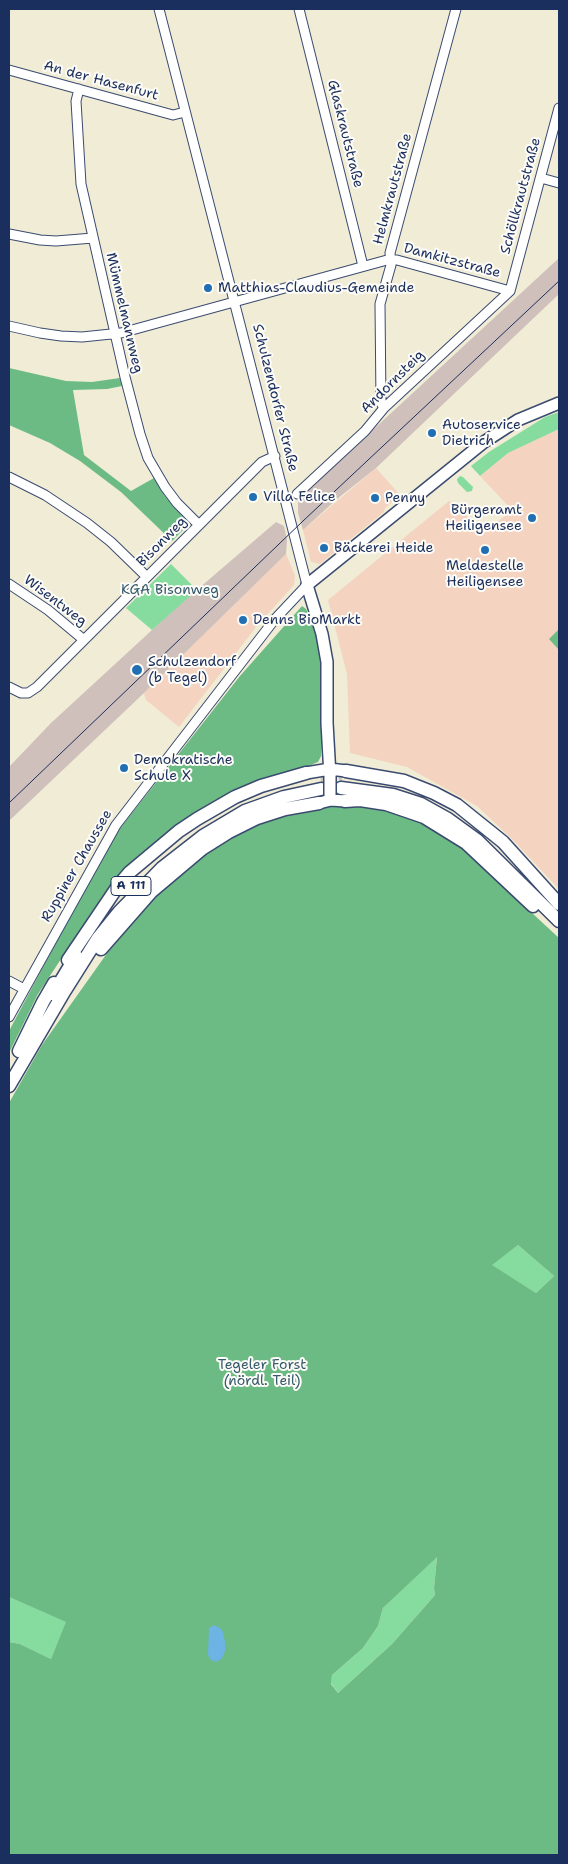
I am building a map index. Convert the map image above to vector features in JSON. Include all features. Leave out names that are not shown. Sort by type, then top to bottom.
[{"type":"highway","points":[[19,1051],[64,965],[107,899],[130,872],[180,831],[222,804],[261,786],[306,773]]},
{"type":"highway","points":[[9,1086],[51,1014],[84,969],[150,892],[181,864],[243,824],[285,809],[332,787],[404,781],[434,793],[457,806],[504,842],[559,904]]},
{"type":"highway","name":"A 111","points":[[332,787],[366,782],[393,787],[444,807],[472,826],[498,849],[559,910]]},
{"type":"highway","name":"A 111","points":[[9,1068],[84,944],[109,910],[148,870],[188,836],[236,807],[264,794],[288,787],[332,787],[366,790],[421,804],[448,819],[477,840],[559,921]]},
{"type":"highway","points":[[332,787],[371,801],[400,808],[424,817],[443,828],[466,843],[559,929]]},
{"type":"main road","name":"Ruppiner Chaussee","points":[[307,585],[484,442],[518,420],[559,403]]},
{"type":"main road","name":"Schulzendorfer Straße","points":[[307,585],[322,634],[327,662],[327,723],[332,787]]},
{"type":"main road","points":[[306,773],[332,787]]},
{"type":"street","name":"Schulzendorfer Straße","points":[[159,9],[307,585]]},
{"type":"street","name":"Glaskrautstraße","points":[[299,9],[363,266]]},
{"type":"street","name":"Helmkrautstraße","points":[[384,408],[381,403],[380,304],[391,265],[390,253],[456,9]]},
{"type":"street","name":"An der Hasenfurt","points":[[9,70],[173,115],[185,112]]},
{"type":"street","name":"Mümmelmannweg","points":[[79,89],[76,101],[81,184],[140,434],[148,458],[170,495],[199,525]]},
{"type":"street","name":"Schöllkrautstraße","points":[[510,291],[559,108]]},
{"type":"street","points":[[541,178],[559,183]]},
{"type":"street","points":[[9,234],[56,241],[93,238]]},
{"type":"street","name":"Damkitzstraße","points":[[9,326],[61,336],[82,337],[115,334],[391,260],[397,260],[510,291]]},
{"type":"street","name":"Andornsteig","points":[[297,494],[365,431],[384,408],[510,291]]},
{"type":"street","name":"Bisonweg","points":[[9,688],[21,693],[28,693],[37,687],[262,462],[275,456]]},
{"type":"street","points":[[9,477],[45,495],[84,521],[112,542],[147,577]]},
{"type":"street","name":"Wisentweg","points":[[9,584],[48,610],[84,640]]},
{"type":"street","name":"Ruppiner Chaussee","points":[[9,1017],[116,825],[276,619],[307,585]]},
{"type":"street","points":[[9,981],[24,989]]},
{"type":"shaded area","points":[[559,258],[559,294],[376,468],[337,499],[303,530],[298,513],[298,499]]},
{"type":"shaded area","points":[[559,429],[559,889],[511,838],[477,806],[407,767],[350,753],[347,674],[328,600],[449,501],[456,505],[484,533],[512,510],[480,476],[508,453]]},
{"type":"shaded area","points":[[376,468],[400,495],[385,508],[384,512],[320,564],[311,562],[303,530]]},
{"type":"shaded area","points":[[276,522],[284,526],[287,540],[286,554],[144,693],[9,821],[9,767],[51,723],[177,607]]},
{"type":"shaded area","points":[[286,554],[295,576],[294,585],[256,627],[179,727],[146,700],[144,693]]},
{"type":"green space","points":[[9,368],[66,381],[92,382],[120,378],[122,386],[107,389],[73,390],[84,455],[131,491],[154,478],[165,496],[186,520],[186,527],[172,541],[121,492],[80,461],[50,443],[9,425]]},
{"type":"green space","points":[[559,412],[559,429],[508,453],[480,476],[471,466],[489,452],[545,417]]},
{"type":"green space","points":[[460,476],[473,487],[472,491],[467,492],[458,483],[457,479]]},
{"type":"green space","name":"KGA Bisonweg","points":[[171,564],[197,590],[152,630],[126,608]]},
{"type":"green space","points":[[302,606],[306,609],[316,631],[320,647],[323,717],[321,756],[318,762],[189,818],[158,840],[138,858],[90,915],[38,994],[9,1053],[9,1031],[110,841],[240,676]]},
{"type":"green space","points":[[559,629],[559,650],[549,639]]},
{"type":"green space","name":"Tegeler Forst (nördl. Teil)","points":[[329,806],[361,806],[384,808],[422,821],[451,838],[559,938],[559,1855],[9,1855],[9,1642],[20,1644],[51,1659],[66,1622],[9,1597],[9,1103],[42,1045],[115,942],[151,900],[198,860],[228,839],[258,824],[289,812]],"holes":[[[518,1245],[554,1276],[536,1293],[492,1265]],[[437,1557],[435,1595],[392,1644],[338,1693],[331,1684],[332,1675],[363,1648],[378,1626],[383,1608]]]},
{"type":"green space","points":[[518,1245],[554,1276],[536,1293],[491,1265]]},
{"type":"green space","points":[[437,1556],[435,1595],[392,1644],[338,1693],[331,1683],[332,1675],[363,1648],[378,1626],[383,1608]]},
{"type":"green space","points":[[9,1597],[67,1622],[51,1659],[20,1644],[9,1642]]},
{"type":"water","points":[[214,1625],[223,1632],[225,1642],[225,1651],[222,1658],[217,1662],[211,1660],[208,1655],[209,1628]]},
{"type":"tunnel","points":[[321,782],[342,780]]},
{"type":"tram line","points":[[9,803],[303,521],[559,281]]},
{"type":"place","name":"Matthias-Claudius-Gemeinde","points":[[208,288]]},
{"type":"place","name":"Autoservice Dietrich","points":[[432,433]]},
{"type":"place","name":"Villa Felice","points":[[253,497]]},
{"type":"place","name":"Penny","points":[[375,498]]},
{"type":"place","name":"Bürgeramt Heiligensee","points":[[532,518]]},
{"type":"place","name":"Bäckerei Heide","points":[[324,548]]},
{"type":"place","name":"Meldestelle Heiligensee","points":[[485,550]]},
{"type":"place","name":"Denns BioMarkt","points":[[243,620]]},
{"type":"place","name":"Schulzendorf (b Tegel)","points":[[137,670]]},
{"type":"place","name":"Demokratische Schule X","points":[[124,768]]}]
